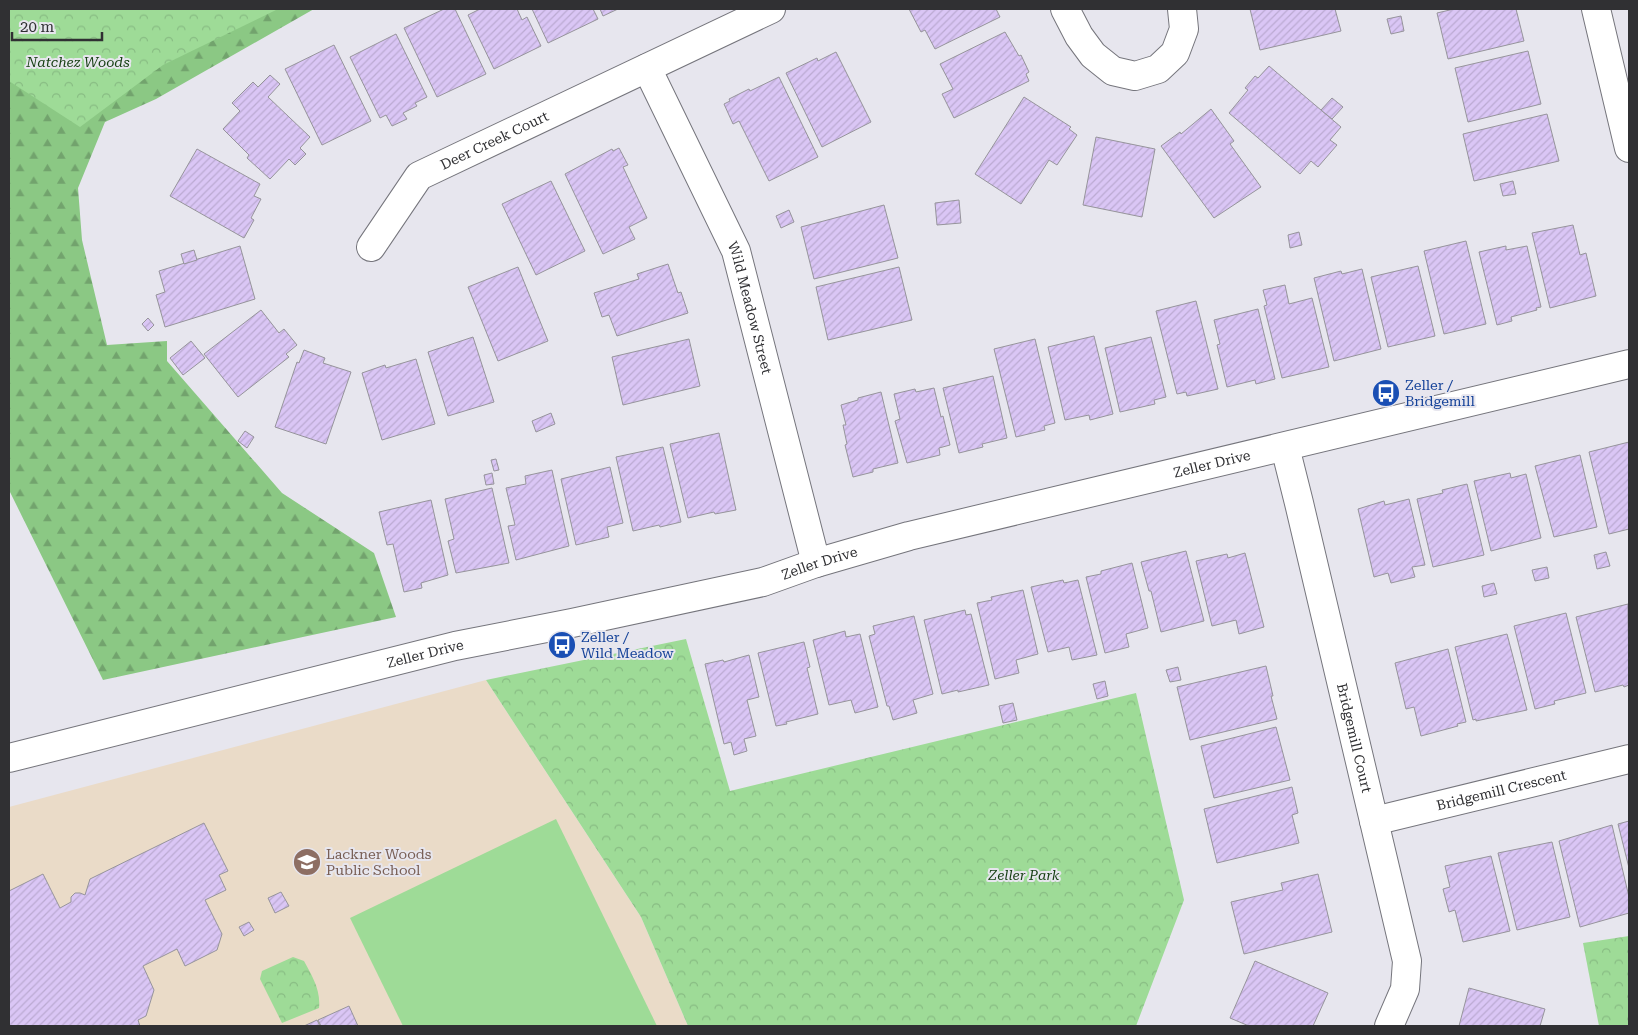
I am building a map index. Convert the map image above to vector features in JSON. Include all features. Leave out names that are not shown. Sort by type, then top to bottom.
[{"type":"street","name":"Deer Creek Court","points":[[371,247],[419,176],[771,9]]},
{"type":"street","points":[[1065,9],[1079,36],[1093,54],[1113,71],[1135,76],[1158,69],[1175,52],[1184,29],[1182,9]]},
{"type":"street","points":[[1596,9],[1629,148]]},
{"type":"street","name":"Wild Meadow Street","points":[[647,68],[736,251],[816,563]]},
{"type":"street","name":"Zeller Drive","points":[[9,758],[455,646],[763,582],[816,563],[909,536],[1629,364]]},
{"type":"street","name":"Bridgemill Court","points":[[1285,447],[1407,962],[1405,989],[1389,1026]]},
{"type":"street","name":"Bridgemill Crescent","points":[[1374,821],[1629,759]]},
{"type":"shaded area","name":"Lackner Woods Public School","points":[[486,680],[641,917],[688,1026],[9,1026],[9,807]]},
{"type":"green space","points":[[9,9],[314,9],[156,99],[105,122],[78,188],[82,240],[107,345],[167,341],[167,361],[282,493],[374,553],[396,617],[103,680],[9,490]]},
{"type":"green space","name":"Natchez Woods","points":[[9,9],[278,9],[163,65],[80,127],[9,81]]},
{"type":"green space","name":"Zeller Park","points":[[686,639],[730,791],[1136,693],[1184,900],[1136,1026],[688,1026],[641,917],[486,680]]},
{"type":"green space","points":[[556,819],[657,1026],[403,1026],[350,918]]},
{"type":"green space","points":[[1629,936],[1629,1026],[1599,1026],[1583,943]]},
{"type":"green space","points":[[293,957],[304,961],[310,972],[319,995],[319,1008],[282,1023],[260,979],[262,971]]},
{"type":"building","points":[[444,9],[455,9],[486,74],[437,97],[404,28]]},
{"type":"building","points":[[480,9],[517,9],[522,20],[527,17],[541,46],[494,69],[468,15]]},
{"type":"building","points":[[532,9],[593,9],[598,19],[548,43]]},
{"type":"building","points":[[600,9],[618,9],[603,16]]},
{"type":"building","points":[[909,9],[996,9],[1000,17],[935,49],[925,30],[921,32]]},
{"type":"building","points":[[1250,9],[1335,9],[1341,31],[1260,50]]},
{"type":"building","points":[[1454,9],[1516,9],[1524,41],[1448,59],[1437,13]]},
{"type":"building","points":[[1401,16],[1404,31],[1391,34],[1387,19]]},
{"type":"building","points":[[1005,32],[1019,56],[1021,55],[1029,72],[1026,74],[1029,81],[954,118],[942,94],[953,89],[940,64]]},
{"type":"building","points":[[396,34],[427,97],[415,103],[417,106],[403,113],[407,119],[392,126],[386,115],[380,118],[350,57]]},
{"type":"building","points":[[334,45],[371,121],[322,145],[285,69]]},
{"type":"building","points":[[1528,51],[1541,104],[1468,122],[1455,68]]},
{"type":"building","points":[[836,52],[871,122],[822,147],[786,73],[817,58],[818,61]]},
{"type":"building","points":[[1269,66],[1341,127],[1330,140],[1337,145],[1318,167],[1311,161],[1300,174],[1229,113],[1248,90],[1245,88],[1255,76],[1258,78]]},
{"type":"building","points":[[270,75],[280,84],[268,97],[310,137],[300,148],[306,154],[295,165],[289,159],[270,179],[247,158],[249,155],[223,129],[240,111],[232,103],[253,82],[258,87]]},
{"type":"building","points":[[779,77],[818,157],[769,181],[739,121],[733,124],[724,104],[730,101],[729,99],[749,89],[750,91]]},
{"type":"building","points":[[1024,97],[1071,127],[1069,129],[1077,135],[1057,165],[1049,160],[1021,204],[975,174]]},
{"type":"building","points":[[1332,98],[1343,107],[1332,119],[1321,110]]},
{"type":"building","points":[[1211,109],[1234,141],[1230,144],[1261,187],[1214,218],[1161,146],[1180,132],[1181,134]]},
{"type":"building","points":[[1547,114],[1559,161],[1474,181],[1463,134]]},
{"type":"building","points":[[1096,137],[1155,149],[1142,217],[1083,205]]},
{"type":"building","points":[[619,148],[628,165],[623,167],[647,218],[629,227],[635,239],[603,254],[565,174],[612,149],[613,151]]},
{"type":"building","points":[[197,149],[260,184],[254,196],[261,199],[251,218],[254,220],[244,238],[170,196]]},
{"type":"building","points":[[551,181],[585,251],[536,275],[502,204]]},
{"type":"building","points":[[1513,181],[1516,194],[1503,196],[1500,184]]},
{"type":"building","points":[[959,200],[961,223],[937,225],[935,203]]},
{"type":"building","points":[[884,205],[898,258],[814,279],[801,227]]},
{"type":"building","points":[[789,210],[794,222],[781,228],[776,216]]},
{"type":"building","points":[[1573,225],[1580,255],[1586,253],[1596,296],[1550,308],[1532,233]]},
{"type":"building","points":[[1299,232],[1302,245],[1290,248],[1288,235]]},
{"type":"building","points":[[1466,241],[1486,324],[1444,334],[1424,251]]},
{"type":"building","points":[[240,246],[255,299],[165,327],[156,295],[165,292],[159,271]]},
{"type":"building","points":[[1506,246],[1506,250],[1527,246],[1541,307],[1536,308],[1537,310],[1511,317],[1512,321],[1497,325],[1479,252]]},
{"type":"building","points":[[194,250],[197,260],[184,264],[181,254]]},
{"type":"building","points":[[668,264],[678,293],[681,292],[688,313],[617,336],[609,315],[602,317],[594,293],[639,279],[637,274]]},
{"type":"building","points":[[1418,266],[1435,336],[1388,347],[1371,277]]},
{"type":"building","points":[[518,267],[548,341],[498,361],[468,287]]},
{"type":"building","points":[[899,267],[912,320],[828,340],[816,287]]},
{"type":"building","points":[[1362,269],[1381,349],[1334,361],[1314,278],[1341,271],[1342,274]]},
{"type":"building","points":[[1285,285],[1289,304],[1312,298],[1329,367],[1282,378],[1264,306],[1267,305],[1263,290]]},
{"type":"building","points":[[1196,301],[1218,389],[1187,396],[1186,392],[1177,394],[1156,311]]},
{"type":"building","points":[[1258,309],[1275,379],[1256,384],[1255,380],[1227,387],[1217,345],[1220,344],[1214,320]]},
{"type":"building","points":[[261,310],[279,333],[284,329],[297,345],[286,354],[289,357],[238,397],[204,354]]},
{"type":"building","points":[[148,318],[154,325],[148,331],[142,324]]},
{"type":"building","points":[[1094,336],[1113,414],[1090,420],[1089,415],[1065,420],[1048,347]]},
{"type":"building","points":[[473,337],[494,402],[448,416],[428,352]]},
{"type":"building","points":[[1151,337],[1166,397],[1154,400],[1155,404],[1120,412],[1105,348]]},
{"type":"building","points":[[689,339],[700,386],[623,405],[612,357]]},
{"type":"building","points":[[1035,339],[1055,423],[1044,426],[1045,430],[1016,437],[994,349]]},
{"type":"building","points":[[191,341],[205,358],[183,375],[170,358]]},
{"type":"building","points":[[304,350],[325,358],[323,363],[351,372],[326,444],[275,427],[297,362],[299,363]]},
{"type":"building","points":[[416,359],[435,424],[382,440],[362,373],[385,365],[386,368]]},
{"type":"building","points":[[993,376],[1007,438],[982,444],[983,447],[959,453],[943,388]]},
{"type":"building","points":[[934,388],[950,445],[939,448],[940,455],[907,463],[895,421],[900,419],[894,394],[915,389],[916,392]]},
{"type":"building","points":[[881,392],[898,463],[873,469],[873,472],[853,477],[845,445],[847,444],[843,425],[846,425],[841,405]]},
{"type":"building","points":[[551,413],[555,424],[536,432],[532,421]]},
{"type":"building","points":[[245,431],[254,437],[247,448],[238,441]]},
{"type":"building","points":[[719,433],[736,510],[715,514],[714,512],[688,518],[670,444]]},
{"type":"building","points":[[1629,442],[1629,529],[1609,534],[1589,452]]},
{"type":"building","points":[[663,447],[681,522],[633,531],[616,457]]},
{"type":"building","points":[[1580,455],[1597,527],[1554,537],[1535,466]]},
{"type":"building","points":[[496,459],[499,470],[494,471],[491,460]]},
{"type":"building","points":[[610,467],[623,523],[607,527],[609,537],[576,545],[561,479]]},
{"type":"building","points":[[552,470],[569,546],[516,560],[508,526],[515,525],[506,488],[526,484],[525,476]]},
{"type":"building","points":[[492,473],[494,484],[486,485],[484,475]]},
{"type":"building","points":[[1510,473],[1511,478],[1526,474],[1541,538],[1491,551],[1474,481]]},
{"type":"building","points":[[1467,484],[1484,555],[1433,567],[1417,499],[1443,493],[1442,490]]},
{"type":"building","points":[[492,488],[509,563],[456,573],[448,541],[454,539],[445,499]]},
{"type":"building","points":[[1409,499],[1425,565],[1412,567],[1415,577],[1391,583],[1388,573],[1374,577],[1358,509],[1384,501],[1385,505]]},
{"type":"building","points":[[431,500],[448,575],[421,583],[422,588],[404,592],[393,544],[387,545],[379,512]]},
{"type":"building","points":[[1186,551],[1204,621],[1161,632],[1151,591],[1149,591],[1141,562]]},
{"type":"building","points":[[1606,552],[1610,566],[1597,569],[1594,555]]},
{"type":"building","points":[[1245,553],[1264,627],[1239,634],[1236,620],[1212,626],[1196,561],[1227,554],[1228,558]]},
{"type":"building","points":[[1132,563],[1148,628],[1126,634],[1129,647],[1105,653],[1086,577]]},
{"type":"building","points":[[1547,567],[1549,578],[1535,581],[1532,570]]},
{"type":"building","points":[[1063,580],[1064,583],[1078,580],[1097,655],[1072,660],[1069,647],[1048,652],[1031,587]]},
{"type":"building","points":[[1494,583],[1497,594],[1484,597],[1482,586]]},
{"type":"building","points":[[1023,590],[1038,654],[1016,660],[1019,673],[995,679],[977,603],[992,600],[991,597]]},
{"type":"building","points":[[1628,604],[1629,685],[1595,692],[1576,617]]},
{"type":"building","points":[[965,610],[966,615],[971,614],[989,685],[942,694],[924,620]]},
{"type":"building","points":[[1566,613],[1586,693],[1554,701],[1555,704],[1535,709],[1514,626]]},
{"type":"building","points":[[914,616],[933,694],[913,700],[917,713],[893,720],[889,706],[887,706],[869,636],[875,634],[873,626]]},
{"type":"building","points":[[845,631],[846,637],[860,634],[878,707],[855,713],[851,700],[829,705],[813,640]]},
{"type":"building","points":[[1507,634],[1527,710],[1476,721],[1476,719],[1473,720],[1455,647]]},
{"type":"building","points":[[804,642],[810,667],[807,668],[818,714],[776,726],[758,653]]},
{"type":"building","points":[[1448,649],[1466,722],[1421,736],[1414,707],[1406,709],[1395,663]]},
{"type":"building","points":[[749,655],[759,697],[747,700],[756,736],[744,739],[747,751],[734,755],[731,742],[724,744],[705,664],[723,660],[724,662]]},
{"type":"building","points":[[1266,666],[1277,719],[1190,740],[1177,687]]},
{"type":"building","points":[[1178,667],[1181,680],[1170,682],[1166,670]]},
{"type":"building","points":[[1105,681],[1108,696],[1097,699],[1093,684]]},
{"type":"building","points":[[1013,703],[1017,720],[1003,723],[999,706]]},
{"type":"building","points":[[1276,727],[1290,780],[1214,798],[1201,746]]},
{"type":"building","points":[[1292,787],[1298,813],[1292,815],[1299,843],[1217,863],[1204,809]]},
{"type":"building","points":[[1629,821],[1629,868],[1618,824]]},
{"type":"building","points":[[204,823],[228,871],[219,875],[226,890],[205,900],[222,934],[217,950],[185,966],[177,949],[143,966],[154,990],[146,1016],[138,1020],[140,1026],[9,1026],[9,891],[43,874],[60,908],[71,902],[71,897],[75,893],[85,895],[90,879]]},
{"type":"building","points":[[1612,825],[1629,897],[1629,913],[1580,927],[1559,841]]},
{"type":"building","points":[[1552,842],[1570,917],[1517,930],[1498,853]]},
{"type":"building","points":[[1491,856],[1510,931],[1463,942],[1455,910],[1449,912],[1443,889],[1450,887],[1445,866]]},
{"type":"building","points":[[1318,874],[1332,932],[1244,954],[1231,902],[1283,890],[1281,883]]},
{"type":"building","points":[[281,892],[289,906],[275,913],[268,898]]},
{"type":"building","points":[[249,922],[254,930],[244,936],[239,927]]},
{"type":"building","points":[[1255,961],[1328,993],[1313,1026],[1249,1026],[1230,1018]]},
{"type":"building","points":[[1469,988],[1545,1009],[1540,1026],[1459,1026]]},
{"type":"building","points":[[349,1006],[358,1026],[321,1026],[318,1020]]},
{"type":"building","points":[[317,1020],[320,1026],[304,1026]]},
{"type":"place","name":"Zeller / Bridgemill","points":[[1386,393]]},
{"type":"place","name":"Zeller / Wild Meadow","points":[[562,645]]},
{"type":"place","name":"Lackner Woods Public School","points":[[307,862]]}]
